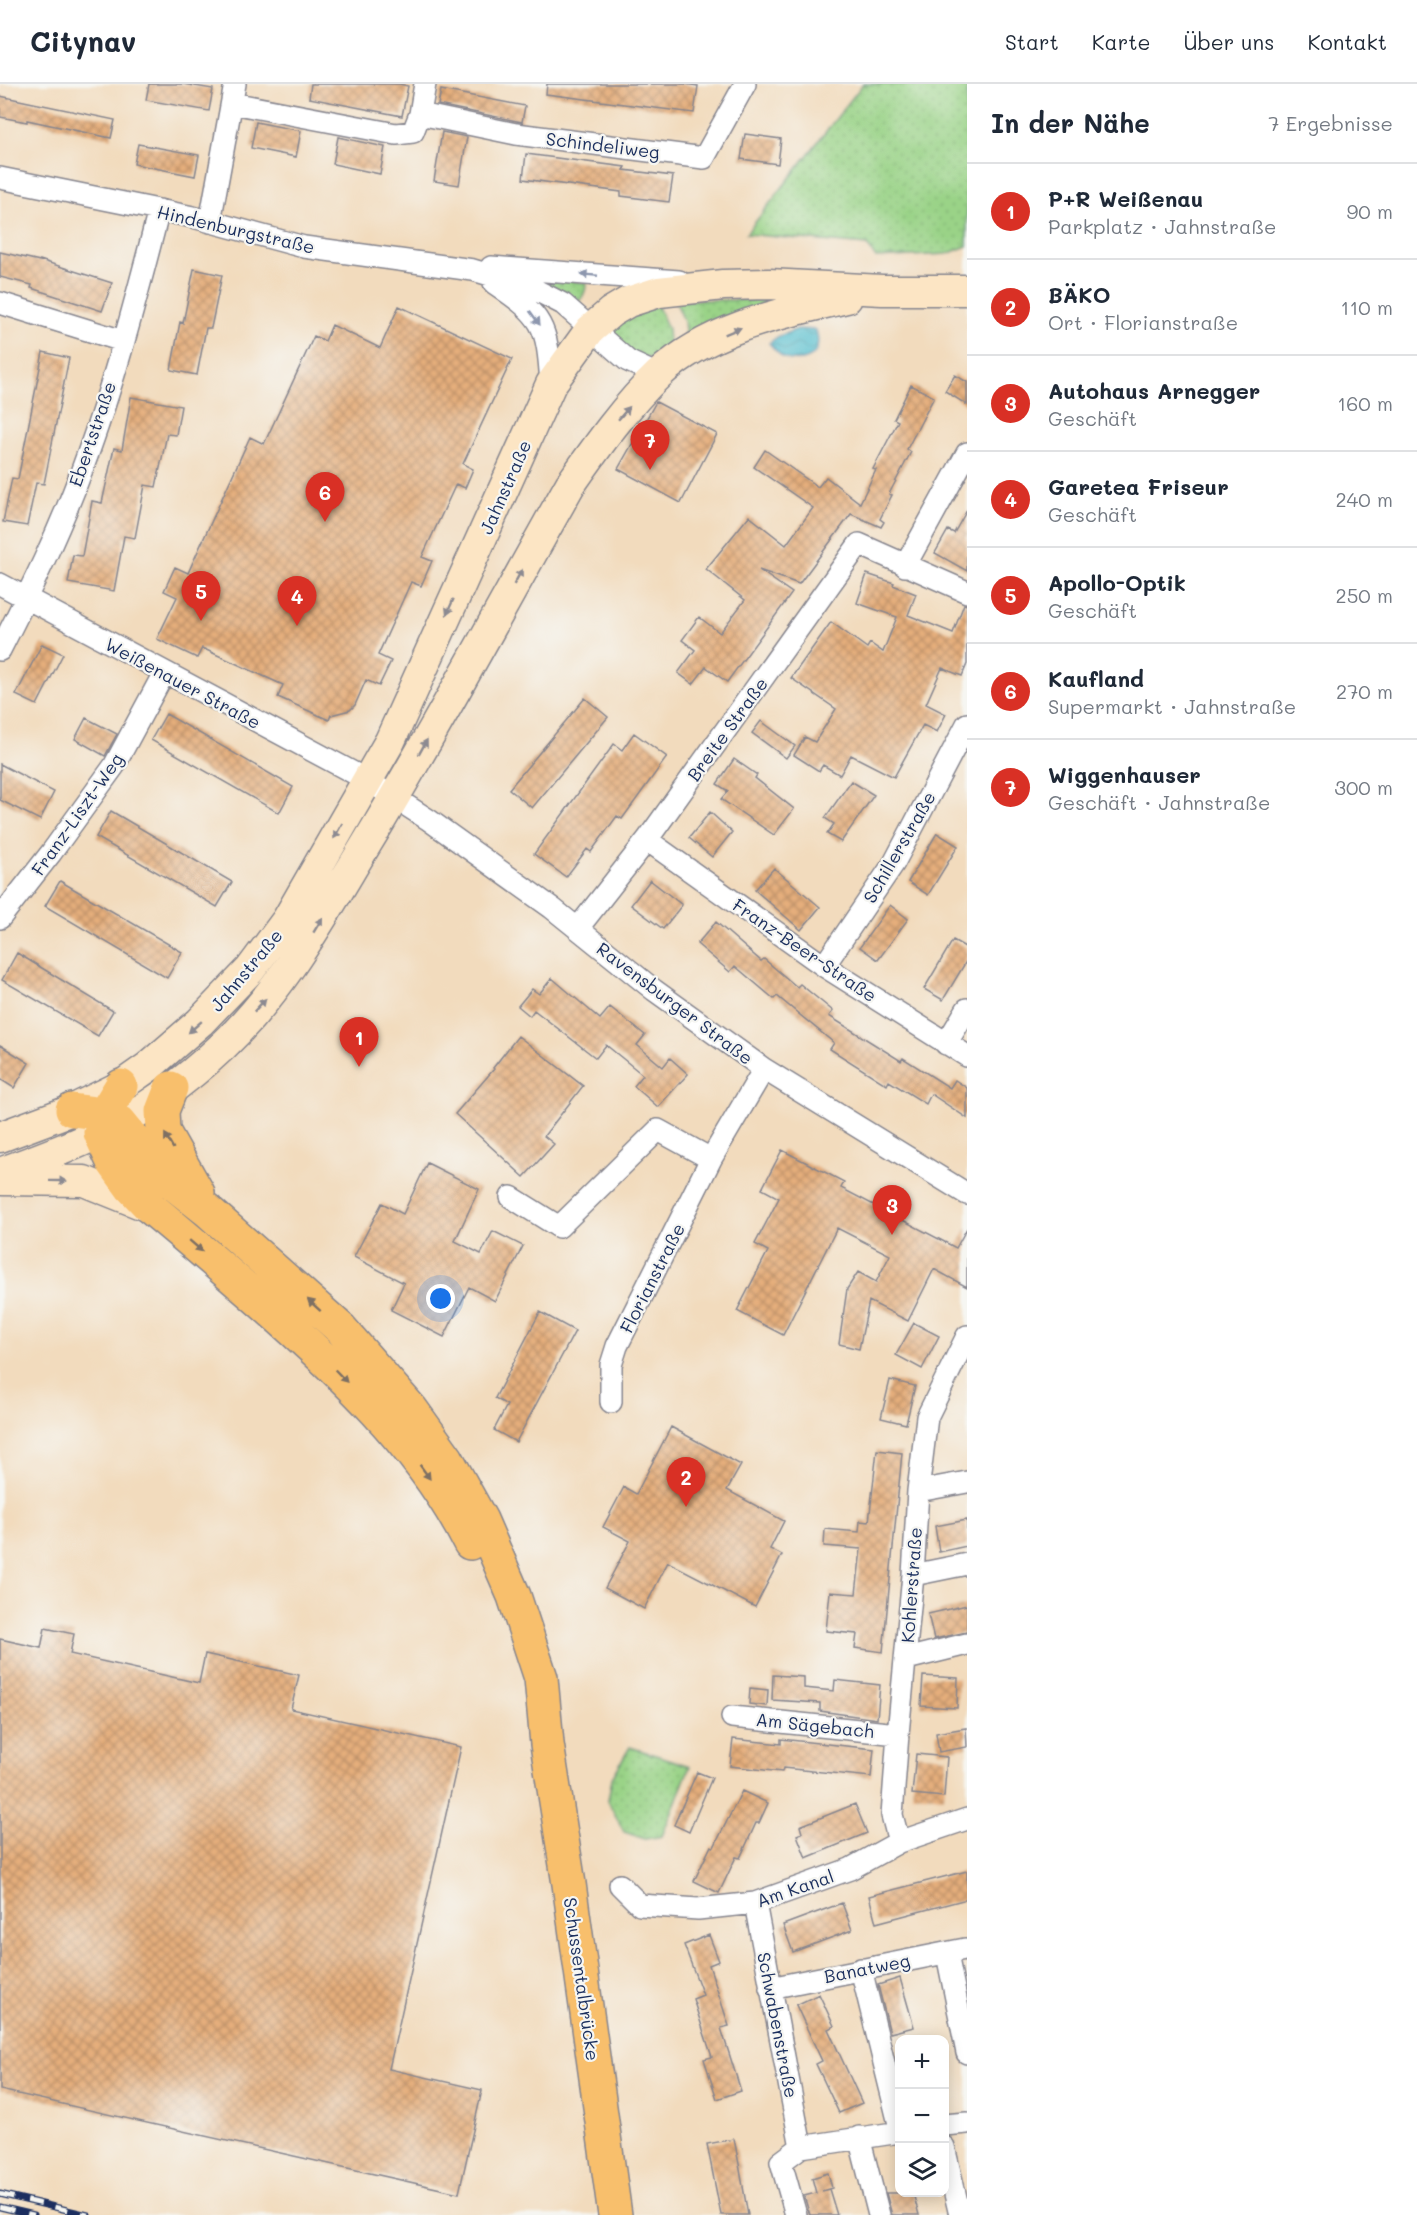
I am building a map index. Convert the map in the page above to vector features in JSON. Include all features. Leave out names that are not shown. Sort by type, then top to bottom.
[{"type":"main road","name":"Jahnstraße","points":[[0,1137],[72,1110],[121,1086],[148,1067],[200,1022],[250,970],[287,920],[394,733],[551,384],[591,330],[611,312],[628,302],[659,292],[723,285],[769,284],[882,291]]},
{"type":"main road","points":[[882,291],[967,290]]},
{"type":"main road","name":"Jahnstraße","points":[[0,1173],[108,1123],[171,1088],[223,1046],[278,985],[311,936],[394,797],[570,485],[608,432],[658,375],[681,357],[714,338],[767,317],[882,291]]},
{"type":"main road","points":[[121,1086],[108,1123],[113,1162],[131,1187],[151,1208],[317,1351],[390,1426],[426,1473],[458,1520],[486,1574],[546,1737]]},
{"type":"main road","points":[[171,1088],[162,1111],[163,1131],[207,1210]]},
{"type":"main road","name":"Jahnstraße","points":[[72,1110],[108,1123]]},
{"type":"main road","points":[[108,1123],[165,1177],[207,1210],[341,1329],[411,1409],[447,1459],[481,1520],[514,1596],[541,1678],[546,1737]]},
{"type":"main road","points":[[0,1180],[84,1181],[151,1208]]},
{"type":"main road","name":"Schussentalbrücke","points":[[546,1737],[615,2215]]},
{"type":"street","points":[[210,222],[234,93],[396,134],[413,132],[420,114],[425,84]]},
{"type":"street","name":"Schindeliweg","points":[[420,114],[516,134],[704,158],[745,84]]},
{"type":"street","name":"Hindenburgstraße","points":[[0,178],[159,210],[304,247],[473,270],[530,288],[563,304],[628,361],[658,375]]},
{"type":"street","name":"Ebertstraße","points":[[0,650],[27,598],[83,468],[123,341],[159,210]]},
{"type":"street","name":"Hindenburgstraße","points":[[473,270],[498,266],[591,276],[723,285]]},
{"type":"street","name":"Hindenburgstraße","points":[[473,270],[524,303],[539,320],[549,346],[551,384]]},
{"type":"street","points":[[0,303],[123,341]]},
{"type":"street","points":[[967,453],[905,566],[967,592]]},
{"type":"street","name":"Breite Straße","points":[[578,928],[647,840],[859,544],[905,566]]},
{"type":"street","name":"Weißenauer Straße","points":[[0,584],[367,780]]},
{"type":"street","name":"Franz-Liszt-Weg","points":[[0,918],[114,766],[164,673]]},
{"type":"street","name":"Schillerstraße","points":[[824,966],[894,863],[967,724]]},
{"type":"street","points":[[367,780],[394,797]]},
{"type":"street","name":"Ravensburger Straße","points":[[394,797],[543,901],[654,990],[764,1069],[967,1194]]},
{"type":"street","name":"Franz-Beer-Straße","points":[[647,840],[824,966],[967,1056]]},
{"type":"street","points":[[946,1044],[967,1009]]},
{"type":"street","name":"Florianstraße","points":[[611,1402],[611,1365],[617,1346],[711,1159],[764,1069]]},
{"type":"street","points":[[511,1197],[559,1227],[658,1130],[711,1159]]},
{"type":"street","name":"Kohlerstraße","points":[[899,1842],[892,1815],[918,1491],[927,1417],[967,1336]]},
{"type":"street","points":[[918,1491],[967,1482]]},
{"type":"street","points":[[913,1575],[967,1564]]},
{"type":"street","points":[[906,1659],[967,1644]]},
{"type":"street","name":"Am Sägebach","points":[[732,1717],[898,1734]]},
{"type":"street","name":"Am Kanal","points":[[620,1885],[640,1905],[698,1909],[755,1903],[850,1869],[899,1842],[967,1819]]},
{"type":"street","name":"Schwabenstraße","points":[[755,1903],[801,2147]]},
{"type":"street","name":"Banatweg","points":[[770,1988],[956,1951],[967,2053]]},
{"type":"street","points":[[861,1969],[895,2109]]},
{"type":"street","points":[[949,2125],[967,2123]]},
{"type":"street","points":[[796,2215],[781,2162],[801,2147],[895,2131]]},
{"type":"street","points":[[859,2137],[879,2215]]},
{"type":"street","points":[[949,2165],[960,2215]]},
{"type":"green space","points":[[863,84],[967,84],[967,246],[947,254],[876,258],[867,245],[746,234]]},
{"type":"green space","points":[[525,275],[587,283],[582,296],[572,307]]},
{"type":"green space","points":[[675,300],[786,300],[686,342],[684,321]]},
{"type":"green space","points":[[657,304],[668,329],[669,345],[661,359],[642,357],[629,352],[606,328]]},
{"type":"green space","points":[[630,1747],[690,1766],[662,1836],[645,1839],[624,1832],[608,1801],[612,1778]]},
{"type":"water","points":[[798,329],[816,330],[818,345],[812,356],[797,361],[788,359],[779,354],[769,343],[779,336]]},
{"type":"building","points":[[149,84],[183,84],[213,89],[209,111],[146,100]]},
{"type":"building","points":[[311,84],[399,84],[408,86],[402,116],[309,98]]},
{"type":"building","points":[[547,84],[685,84],[698,86],[694,113],[546,94]]},
{"type":"building","points":[[441,90],[525,106],[522,122],[438,105]]},
{"type":"building","points":[[0,96],[115,120],[111,138],[27,120],[27,122],[0,117]]},
{"type":"building","points":[[256,122],[301,131],[296,157],[251,148]]},
{"type":"building","points":[[442,132],[467,137],[459,185],[434,181]]},
{"type":"building","points":[[745,134],[781,139],[778,164],[741,159]]},
{"type":"building","points":[[338,137],[385,147],[380,174],[333,164]]},
{"type":"building","points":[[138,144],[199,155],[195,176],[134,164]]},
{"type":"building","points":[[526,154],[673,176],[669,202],[621,196],[621,192],[523,179]]},
{"type":"building","points":[[0,252],[40,260],[112,283],[102,311],[31,288],[32,285],[0,277]]},
{"type":"building","points":[[194,269],[222,275],[211,328],[206,328],[197,375],[171,370],[180,322],[183,323]]},
{"type":"building","points":[[399,306],[512,359],[463,464],[473,469],[465,488],[456,484],[422,557],[432,561],[421,586],[411,582],[378,655],[391,661],[379,686],[366,680],[355,705],[350,710],[331,715],[329,720],[278,697],[283,685],[202,648],[197,658],[157,639],[177,597],[164,591],[175,567],[188,573],[250,437],[264,444],[314,336],[325,341],[332,325],[380,348]]},
{"type":"building","points":[[43,352],[69,358],[44,484],[36,483],[27,526],[3,522],[12,478],[18,479]]},
{"type":"building","points":[[955,375],[967,382],[967,405],[945,391]]},
{"type":"building","points":[[911,385],[934,397],[907,449],[911,452],[889,494],[892,495],[880,519],[884,522],[881,527],[851,514],[799,584],[759,570],[792,593],[727,682],[706,667],[693,684],[678,673],[695,650],[682,640],[699,617],[720,633],[745,600],[706,569],[749,516],[786,545],[813,508],[754,467],[765,450],[818,487],[826,477],[860,503],[876,470],[873,469],[898,421],[894,419]]},
{"type":"building","points":[[131,397],[181,406],[176,435],[167,434],[156,487],[145,485],[135,538],[124,536],[114,591],[68,583],[73,555],[82,556],[92,501],[102,503],[114,448],[122,450]]},
{"type":"building","points":[[656,402],[717,434],[681,503],[618,469]]},
{"type":"building","points":[[967,510],[967,571],[935,553],[948,530],[954,533]]},
{"type":"building","points":[[867,574],[894,583],[893,585],[916,594],[908,615],[953,633],[964,604],[967,605],[967,664],[962,676],[942,668],[926,704],[946,714],[937,732],[923,725],[894,777],[851,755],[840,775],[823,765],[819,771],[794,755],[805,737],[815,742],[836,709],[791,678],[831,622],[867,648],[870,643],[883,652],[897,617],[857,603]]},
{"type":"building","points":[[42,644],[63,654],[37,705],[16,695]]},
{"type":"building","points":[[585,698],[608,717],[532,808],[509,789]]},
{"type":"building","points":[[166,714],[293,787],[279,813],[151,740]]},
{"type":"building","points":[[86,718],[117,734],[105,756],[75,739]]},
{"type":"building","points":[[761,721],[795,746],[786,758],[752,733]]},
{"type":"building","points":[[634,733],[667,757],[622,819],[617,816],[591,852],[587,849],[566,877],[534,854],[614,744],[622,750]]},
{"type":"building","points":[[734,759],[757,775],[755,778],[794,809],[774,835],[721,799],[728,791],[717,784]]},
{"type":"building","points":[[0,764],[54,792],[40,820],[0,800]]},
{"type":"building","points":[[851,781],[874,795],[841,842],[827,834],[834,824],[825,818]]},
{"type":"building","points":[[111,811],[232,882],[217,907],[96,837]]},
{"type":"building","points":[[710,812],[732,832],[712,857],[689,838]]},
{"type":"building","points":[[937,833],[958,846],[928,895],[908,882]]},
{"type":"building","points":[[774,868],[820,907],[801,930],[755,890]]},
{"type":"building","points":[[650,880],[682,905],[663,929],[631,905]]},
{"type":"building","points":[[60,881],[182,952],[167,978],[45,906]]},
{"type":"building","points":[[890,905],[908,919],[878,960],[860,947]]},
{"type":"building","points":[[716,922],[761,961],[764,959],[797,987],[800,984],[833,1011],[829,1016],[901,1061],[903,1058],[950,1088],[955,1080],[967,1088],[967,1118],[931,1094],[926,1104],[889,1081],[887,1085],[830,1049],[834,1043],[777,996],[774,999],[735,966],[730,972],[697,944]]},
{"type":"building","points":[[953,940],[967,948],[967,960],[943,1000],[924,989]]},
{"type":"building","points":[[17,953],[113,1011],[98,1036],[2,980]]},
{"type":"building","points":[[552,978],[600,1019],[610,1007],[645,1035],[637,1045],[663,1067],[670,1058],[688,1074],[658,1107],[634,1086],[643,1075],[606,1045],[596,1058],[534,1010],[530,1016],[518,1006],[532,989],[539,994]]},
{"type":"building","points":[[518,1036],[583,1086],[544,1136],[554,1144],[524,1177],[455,1114],[494,1069]]},
{"type":"building","points":[[0,1045],[29,1063],[14,1088],[0,1079]]},
{"type":"building","points":[[782,1150],[844,1182],[841,1188],[956,1248],[967,1228],[967,1287],[934,1269],[908,1321],[869,1301],[859,1349],[839,1344],[847,1289],[858,1272],[876,1282],[890,1255],[837,1228],[783,1335],[737,1311],[768,1251],[755,1244],[779,1198],[762,1189]]},
{"type":"building","points":[[427,1163],[479,1189],[455,1241],[481,1254],[493,1231],[523,1246],[495,1301],[469,1287],[444,1337],[391,1310],[404,1283],[354,1257],[382,1203],[403,1214]]},
{"type":"building","points":[[540,1312],[575,1331],[516,1442],[494,1430],[507,1405],[495,1398]]},
{"type":"building","points":[[914,1323],[939,1336],[922,1369],[896,1355]]},
{"type":"building","points":[[890,1380],[915,1386],[906,1424],[881,1418]]},
{"type":"building","points":[[671,1427],[741,1465],[727,1490],[784,1521],[770,1549],[782,1555],[755,1607],[668,1562],[644,1609],[605,1588],[630,1541],[603,1527],[624,1487],[636,1494]]},
{"type":"building","points":[[877,1450],[902,1453],[883,1652],[855,1648],[857,1634],[826,1631],[830,1592],[856,1594],[861,1549],[824,1546],[825,1529],[859,1532],[860,1521],[869,1522]]},
{"type":"building","points":[[967,1520],[967,1546],[939,1552],[935,1526]]},
{"type":"building","points":[[967,1605],[967,1632],[934,1639],[928,1614]]},
{"type":"building","points":[[45,1628],[74,1634],[70,1654],[199,1683],[205,1654],[299,1675],[291,1709],[461,1747],[389,2069],[482,2090],[459,2193],[0,2090],[0,1639],[41,1648]]},
{"type":"building","points":[[773,1675],[804,1677],[804,1688],[834,1691],[835,1680],[880,1685],[877,1719],[820,1711],[820,1703],[772,1700]]},
{"type":"building","points":[[923,1676],[958,1678],[957,1708],[921,1706]]},
{"type":"building","points":[[750,1688],[768,1690],[767,1706],[749,1704]]},
{"type":"building","points":[[966,1728],[967,1747],[939,1752],[936,1733]]},
{"type":"building","points":[[733,1739],[781,1744],[781,1739],[874,1749],[871,1777],[783,1768],[782,1772],[730,1766]]},
{"type":"building","points":[[916,1754],[947,1757],[944,1797],[912,1794]]},
{"type":"building","points":[[697,1772],[712,1778],[689,1832],[674,1825]]},
{"type":"building","points":[[742,1791],[768,1803],[740,1858],[736,1857],[719,1893],[694,1881]]},
{"type":"building","points":[[855,1804],[867,1833],[806,1858],[797,1835],[802,1833],[800,1826]]},
{"type":"building","points":[[967,1871],[967,1899],[876,1923],[869,1896]]},
{"type":"building","points":[[842,1903],[852,1930],[793,1952],[783,1925]]},
{"type":"building","points":[[709,1935],[719,1961],[709,1965],[729,2026],[721,2028],[741,2091],[717,2099],[704,2059],[712,2057],[693,1999],[703,1995],[684,1945]]},
{"type":"building","points":[[900,1978],[914,2027],[890,2033],[878,1985]]},
{"type":"building","points":[[819,1994],[834,2026],[828,2029],[862,2103],[839,2113],[816,2064],[822,2061],[796,2005]]},
{"type":"building","points":[[734,2139],[748,2215],[721,2215],[707,2144]]},
{"type":"building","points":[[828,2173],[832,2188],[822,2191],[829,2189],[837,2215],[810,2215],[804,2196],[816,2193],[812,2178]]},
{"type":"building","points":[[886,2193],[895,2193],[895,2197],[914,2197],[919,2215],[892,2215]]},
{"type":"railway","points":[[0,2194],[88,2215]]},
{"type":"railway","points":[[0,2207],[34,2215]]},
{"type":"place","name":"Wiggenhauser","points":[[650,470]]},
{"type":"place","name":"Kaufland","points":[[325,522]]},
{"type":"place","name":"Apollo-Optik","points":[[201,621]]},
{"type":"place","name":"Garetea Friseur","points":[[297,626]]},
{"type":"place","name":"P+R Weißenau","points":[[359,1067]]},
{"type":"place","name":"Autohaus Arnegger","points":[[892,1235]]},
{"type":"place","name":"BÄKO","points":[[686,1507]]}]
